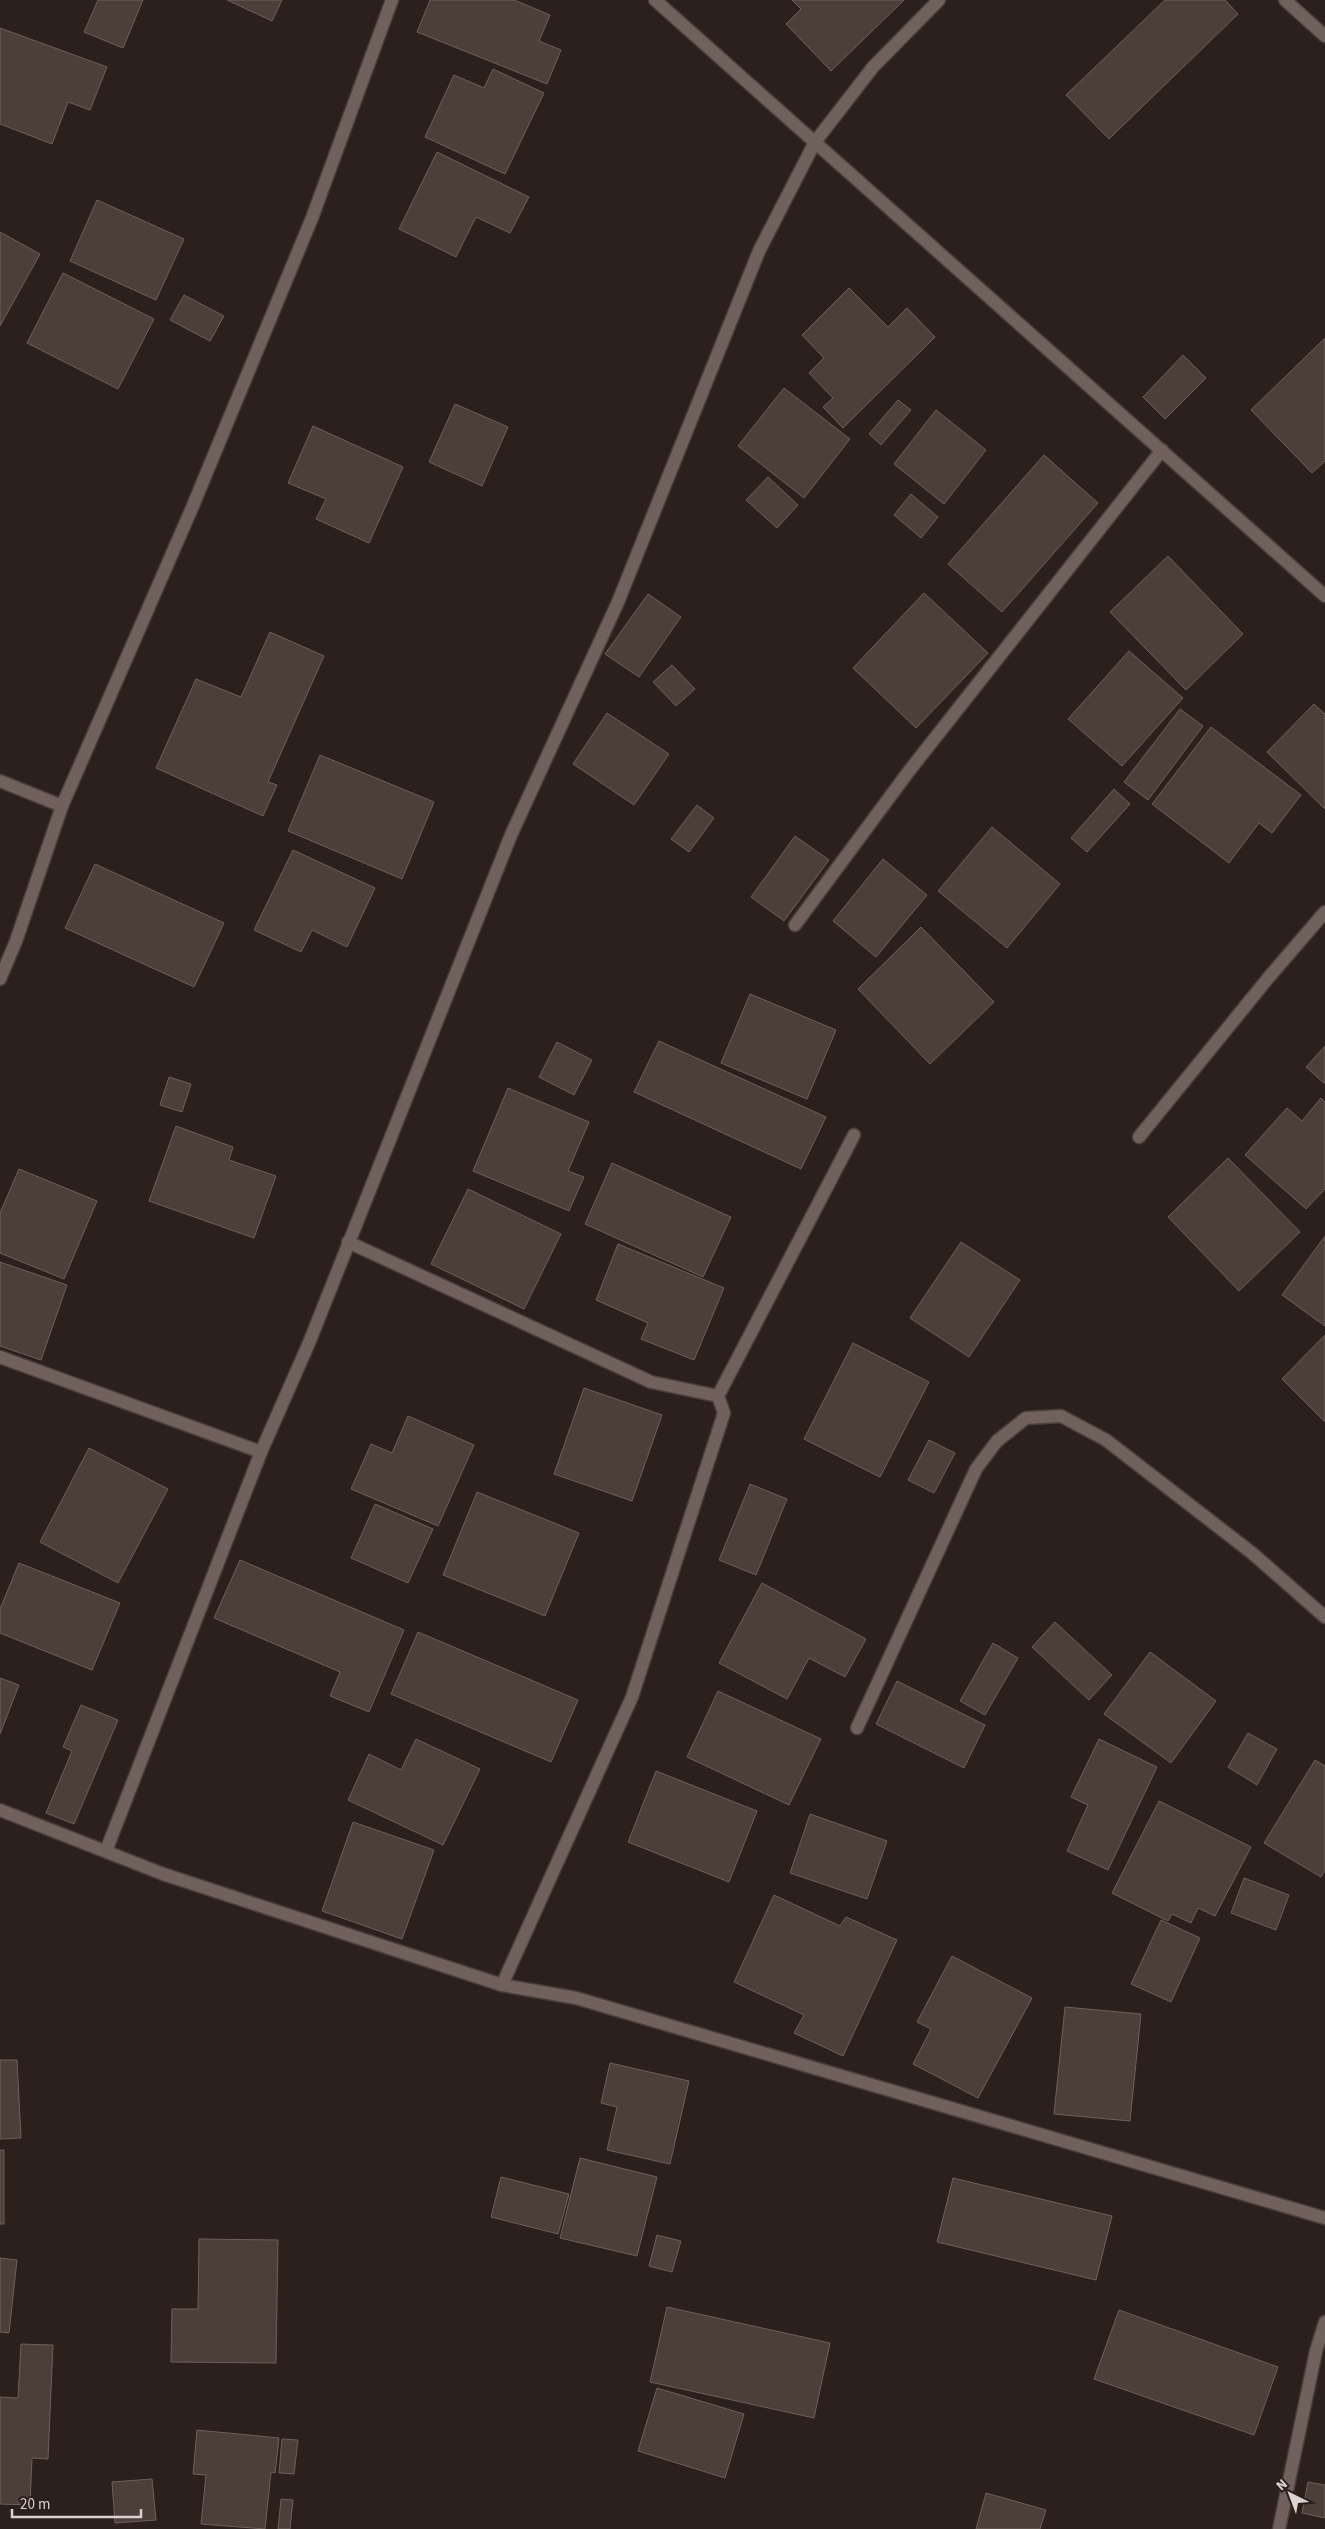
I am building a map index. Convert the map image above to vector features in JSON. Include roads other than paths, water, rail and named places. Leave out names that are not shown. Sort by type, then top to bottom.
[{"type":"street","points":[[0,978],[16,941],[62,806],[192,508],[312,218],[392,0]]},
{"type":"street","points":[[655,0],[1325,596]]},
{"type":"street","points":[[106,1852],[261,1452],[309,1343],[511,835],[618,602],[759,251],[815,142],[873,66],[939,0]]},
{"type":"street","points":[[1285,0],[1325,36]]},
{"type":"street","points":[[795,926],[909,771],[1162,450]]},
{"type":"street","points":[[0,781],[62,806]]},
{"type":"street","points":[[1139,1136],[1269,976],[1325,912]]},
{"type":"street","points":[[502,1985],[632,1697],[724,1413],[718,1396],[854,1135]]},
{"type":"street","points":[[348,1242],[651,1382],[718,1396]]},
{"type":"street","points":[[0,1357],[261,1452]]},
{"type":"street","points":[[857,1728],[976,1469],[997,1441],[1026,1418],[1061,1416],[1106,1440],[1252,1553],[1325,1617]]},
{"type":"street","points":[[0,1810],[163,1874],[502,1985],[576,1998],[1325,2218]]},
{"type":"street","points":[[1279,2529],[1316,2351],[1325,2322]]}]
